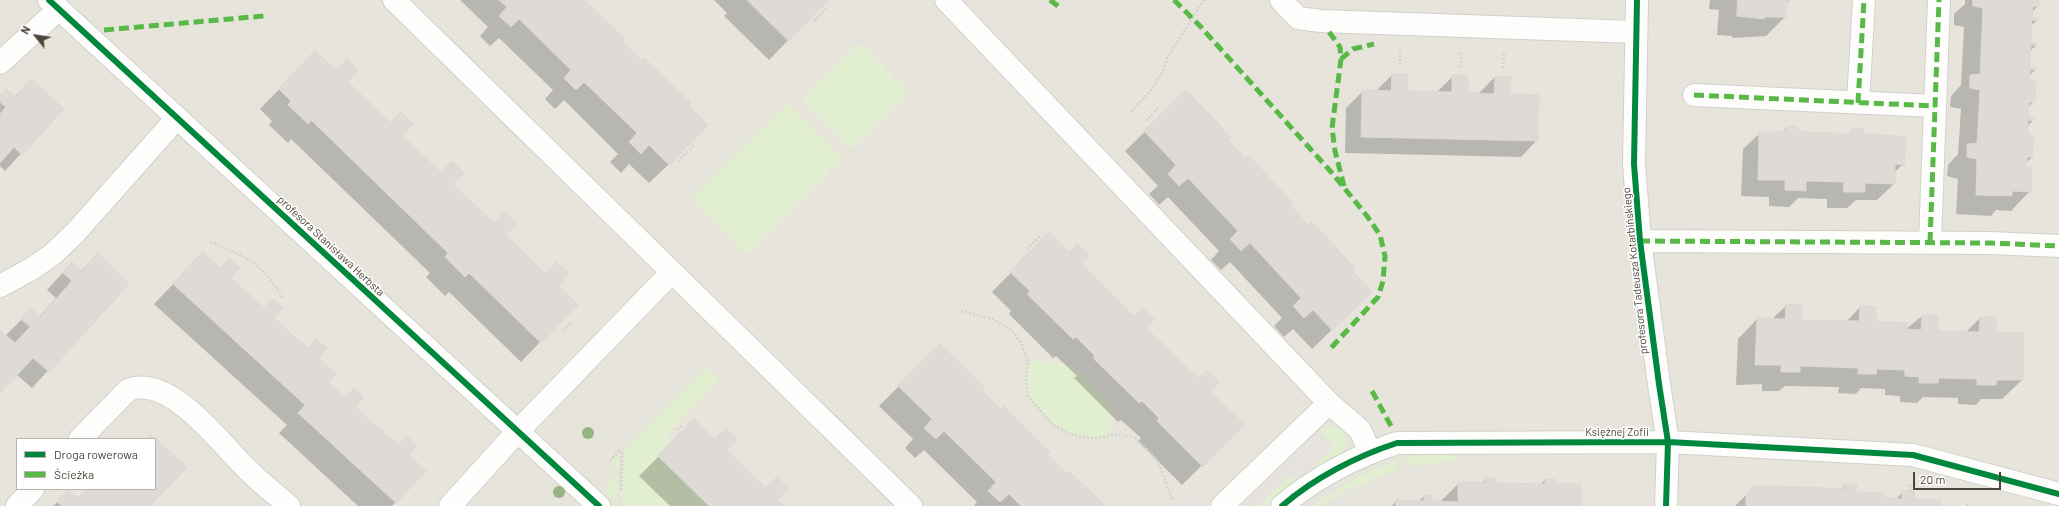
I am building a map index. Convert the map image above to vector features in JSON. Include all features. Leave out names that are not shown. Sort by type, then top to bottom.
[{"type":"street","points":[[394,0],[911,506]]},
{"type":"street","points":[[946,0],[1329,403],[1360,430],[1370,452]]},
{"type":"street","points":[[1281,0],[1298,18],[1321,21],[1636,32]]},
{"type":"street","name":"profesora Tadeusza Kotarbińskiego","points":[[1637,0],[1634,164],[1640,241],[1668,442],[1666,506]]},
{"type":"street","points":[[1858,102],[1864,0]]},
{"type":"street","points":[[1930,242],[1940,0]]},
{"type":"street","points":[[0,64],[54,5]]},
{"type":"street","name":"profesora Stanisława Herbsta","points":[[54,5],[599,506]]},
{"type":"street","points":[[1694,95],[1935,106]]},
{"type":"street","points":[[0,286],[33,268],[53,254],[74,233],[177,118]]},
{"type":"street","points":[[1640,241],[1930,242],[2059,246]]},
{"type":"street","points":[[450,506],[518,431],[672,272]]},
{"type":"street","points":[[81,438],[128,390],[138,387],[156,389],[179,404],[207,426],[243,466],[289,506]]},
{"type":"street","points":[[1222,506],[1329,403]]},
{"type":"street","name":"Księżnej Zofii","points":[[1282,506],[1323,478],[1370,452],[1397,443],[1668,442],[1913,455],[2059,494]]},
{"type":"street","points":[[16,506],[32,490]]},
{"type":"path","points":[[1130,110],[1152,90],[1165,67],[1167,58],[1204,0]]},
{"type":"path","points":[[814,21],[827,7]]},
{"type":"path","points":[[1146,121],[1158,108]]},
{"type":"path","points":[[678,161],[694,145]]},
{"type":"path","points":[[1027,249],[1041,235]]},
{"type":"path","points":[[210,242],[245,256],[255,263],[273,282],[283,298]]},
{"type":"path","points":[[962,311],[993,319],[1010,329],[1015,335],[1021,343],[1028,361],[1026,379],[1028,396],[1052,424],[1067,433],[1083,437],[1097,438],[1118,434],[1135,438],[1157,459],[1172,499]]},
{"type":"path","points":[[564,331],[571,323]]},
{"type":"path","points":[[677,430],[682,426]]},
{"type":"path","points":[[610,461],[622,449],[621,496]]},
{"type":"path","points":[[1910,485],[1910,491]]},
{"type":"path","points":[[1967,501],[1967,506]]},
{"type":"shaded area","points":[[0,0],[2059,0],[2059,506],[0,506]]},
{"type":"shaded area","points":[[1318,430],[1334,446],[1297,482],[1290,475],[1258,506],[1246,506],[1243,502]]},
{"type":"shaded area","points":[[1189,493],[1202,506],[1175,506]]},
{"type":"green space","points":[[860,43],[908,92],[851,149],[802,99]]},
{"type":"green space","points":[[788,103],[843,158],[746,254],[691,198]]},
{"type":"green space","points":[[1033,361],[1052,362],[1065,365],[1073,369],[1089,382],[1101,395],[1110,410],[1112,427],[1110,436],[1090,437],[1072,434],[1048,419],[1027,394],[1027,366]]},
{"type":"green space","points":[[705,368],[714,373],[719,381],[667,434],[673,440],[658,456],[709,506],[622,506],[624,449]]},
{"type":"green space","points":[[1328,425],[1340,429],[1344,433],[1347,444],[1340,456],[1266,506],[1258,506],[1291,475],[1297,482],[1334,447],[1318,430]]},
{"type":"green space","points":[[620,452],[617,503],[604,490],[618,471],[610,463]]},
{"type":"green space","points":[[1458,452],[1459,459],[1454,461],[1409,466],[1402,459],[1422,454]]},
{"type":"green space","points":[[1395,461],[1396,470],[1350,489],[1319,506],[1312,506],[1358,477]]},
{"type":"building","points":[[499,0],[584,0],[625,39],[622,42],[642,61],[644,58],[691,103],[688,106],[708,125],[669,165],[649,145],[641,154],[629,142],[637,133],[584,82],[576,90],[564,78],[571,70],[519,19],[511,27],[499,16],[507,7]]},
{"type":"building","points":[[747,0],[829,0],[789,41]]},
{"type":"building","points":[[1738,0],[1787,0],[1786,17],[1764,17],[1764,19],[1737,16]]},
{"type":"building","points":[[1973,0],[2039,0],[2039,7],[2033,6],[2032,18],[2038,18],[2038,21],[2032,20],[2031,43],[2037,43],[2037,45],[2031,45],[2029,67],[2037,68],[2036,70],[2030,70],[2030,80],[2036,81],[2035,102],[2029,102],[2028,118],[2034,118],[2034,121],[2028,120],[2028,135],[2034,135],[2032,157],[2027,157],[2026,167],[2032,167],[2031,192],[2012,191],[2012,196],[1976,195],[1977,159],[1967,157],[1967,144],[1977,143],[1980,90],[1970,88],[1970,75],[1980,74],[1983,8],[1973,6]]},
{"type":"building","points":[[315,51],[336,70],[347,59],[359,71],[348,82],[390,123],[401,112],[413,124],[402,135],[441,173],[452,161],[464,173],[453,184],[494,223],[504,212],[511,218],[516,224],[506,235],[546,274],[556,262],[569,274],[558,286],[578,305],[541,343],[469,273],[465,277],[445,257],[448,253],[311,120],[308,124],[288,105],[291,101],[279,89]]},
{"type":"building","points":[[1392,74],[1408,74],[1407,91],[1452,92],[1452,75],[1468,75],[1468,93],[1494,94],[1495,76],[1511,77],[1510,94],[1539,95],[1538,141],[1361,137],[1362,90],[1391,91]]},
{"type":"building","points":[[31,79],[64,109],[22,155],[14,147],[0,163],[0,114],[6,107],[0,102],[0,95],[6,89],[16,97]]},
{"type":"building","points":[[1186,90],[1231,137],[1228,140],[1246,158],[1248,155],[1293,203],[1290,205],[1308,225],[1312,222],[1356,269],[1353,272],[1372,292],[1332,330],[1313,310],[1304,318],[1293,306],[1301,298],[1250,243],[1241,251],[1230,239],[1238,231],[1188,178],[1179,186],[1168,174],[1176,165],[1144,131]]},
{"type":"building","points":[[1787,126],[1797,127],[1797,130],[1803,132],[1850,134],[1852,128],[1863,129],[1863,133],[1869,134],[1906,137],[1904,165],[1895,164],[1895,184],[1865,183],[1865,192],[1843,192],[1844,182],[1806,181],[1806,191],[1785,190],[1785,180],[1758,180],[1759,132],[1784,132]]},
{"type":"building","points":[[1049,232],[1069,252],[1077,244],[1089,255],[1081,264],[1134,316],[1142,308],[1149,314],[1154,319],[1146,328],[1199,379],[1207,370],[1219,382],[1210,391],[1245,425],[1203,467],[1157,421],[1159,418],[1142,401],[1139,403],[1093,358],[1095,356],[1076,337],[1073,339],[1027,294],[1030,291],[1010,272]]},
{"type":"building","points":[[203,252],[221,268],[229,258],[240,268],[231,278],[264,308],[273,299],[278,303],[283,308],[274,318],[308,349],[316,339],[327,348],[318,358],[336,374],[328,382],[345,397],[354,388],[364,397],[355,407],[398,445],[407,436],[417,445],[408,455],[426,471],[396,503],[298,413],[305,405],[173,284]]},
{"type":"building","points":[[98,253],[129,284],[49,372],[33,358],[0,393],[0,330],[15,343],[30,327],[21,319],[31,308],[40,317],[72,281],[63,273],[72,262],[82,271]]},
{"type":"building","points":[[1786,304],[1802,304],[1802,320],[1859,321],[1860,306],[1876,307],[1876,322],[1907,323],[1906,329],[1921,330],[1922,315],[1938,315],[1937,331],[1979,332],[1980,317],[1996,317],[1996,333],[2024,333],[2023,380],[1997,380],[1996,385],[1977,385],[1977,379],[1939,378],[1938,383],[1919,383],[1919,377],[1905,376],[1905,370],[1877,369],[1876,374],[1858,374],[1858,368],[1800,366],[1800,372],[1781,372],[1781,365],[1755,365],[1757,318],[1785,319]]},
{"type":"building","points":[[940,344],[985,388],[983,391],[1001,409],[1004,406],[1050,452],[1047,455],[1066,473],[1069,471],[1105,506],[1021,506],[1009,494],[1000,502],[988,491],[996,482],[944,431],[936,439],[924,428],[932,419],[898,386]]},
{"type":"building","points":[[694,419],[715,439],[726,428],[737,439],[727,450],[765,488],[777,477],[788,488],[777,500],[784,506],[709,506],[658,456]]},
{"type":"building","points":[[156,439],[187,467],[150,506],[62,506],[57,502],[67,490],[78,499],[86,490],[156,490]]},
{"type":"building","points":[[1485,478],[1496,478],[1496,483],[1545,484],[1545,479],[1556,479],[1556,483],[1581,484],[1581,506],[1396,506],[1396,500],[1424,501],[1424,495],[1432,495],[1432,501],[1458,502],[1458,482],[1485,483]]},
{"type":"building","points":[[1844,484],[1857,484],[1856,492],[1883,493],[1884,498],[1902,499],[1902,491],[1914,491],[1915,499],[1941,500],[1941,506],[1801,506],[1802,487],[1844,489]]},
{"type":"building","points":[[1754,486],[1802,487],[1801,506],[1746,506],[1746,494]]},
{"type":"marked path","points":[[1050,0],[1062,9]]},
{"type":"marked path","points":[[1174,0],[1200,26],[1332,173],[1367,216],[1380,235],[1385,256],[1383,281],[1378,297],[1331,348]]},
{"type":"marked path","points":[[1858,103],[1864,0]]},
{"type":"marked path","points":[[1930,242],[1939,0]]},
{"type":"marked path","points":[[104,30],[264,16]]},
{"type":"marked path","points":[[1329,32],[1340,47],[1341,59],[1332,128],[1335,151],[1344,186]]},
{"type":"marked path","points":[[1341,59],[1353,49],[1374,44]]},
{"type":"marked path","points":[[1694,95],[1935,106]]},
{"type":"marked path","points":[[1640,241],[1991,243],[2059,246]]},
{"type":"marked path","points":[[1372,391],[1391,426]]},
{"type":"cycle path","points":[[49,0],[599,506]]},
{"type":"cycle path","points":[[1637,0],[1634,164],[1640,241],[1668,442],[1666,506]]},
{"type":"cycle path","points":[[1282,506],[1308,486],[1336,469],[1367,454],[1397,443],[1668,442],[1913,455],[2059,494]]}]
